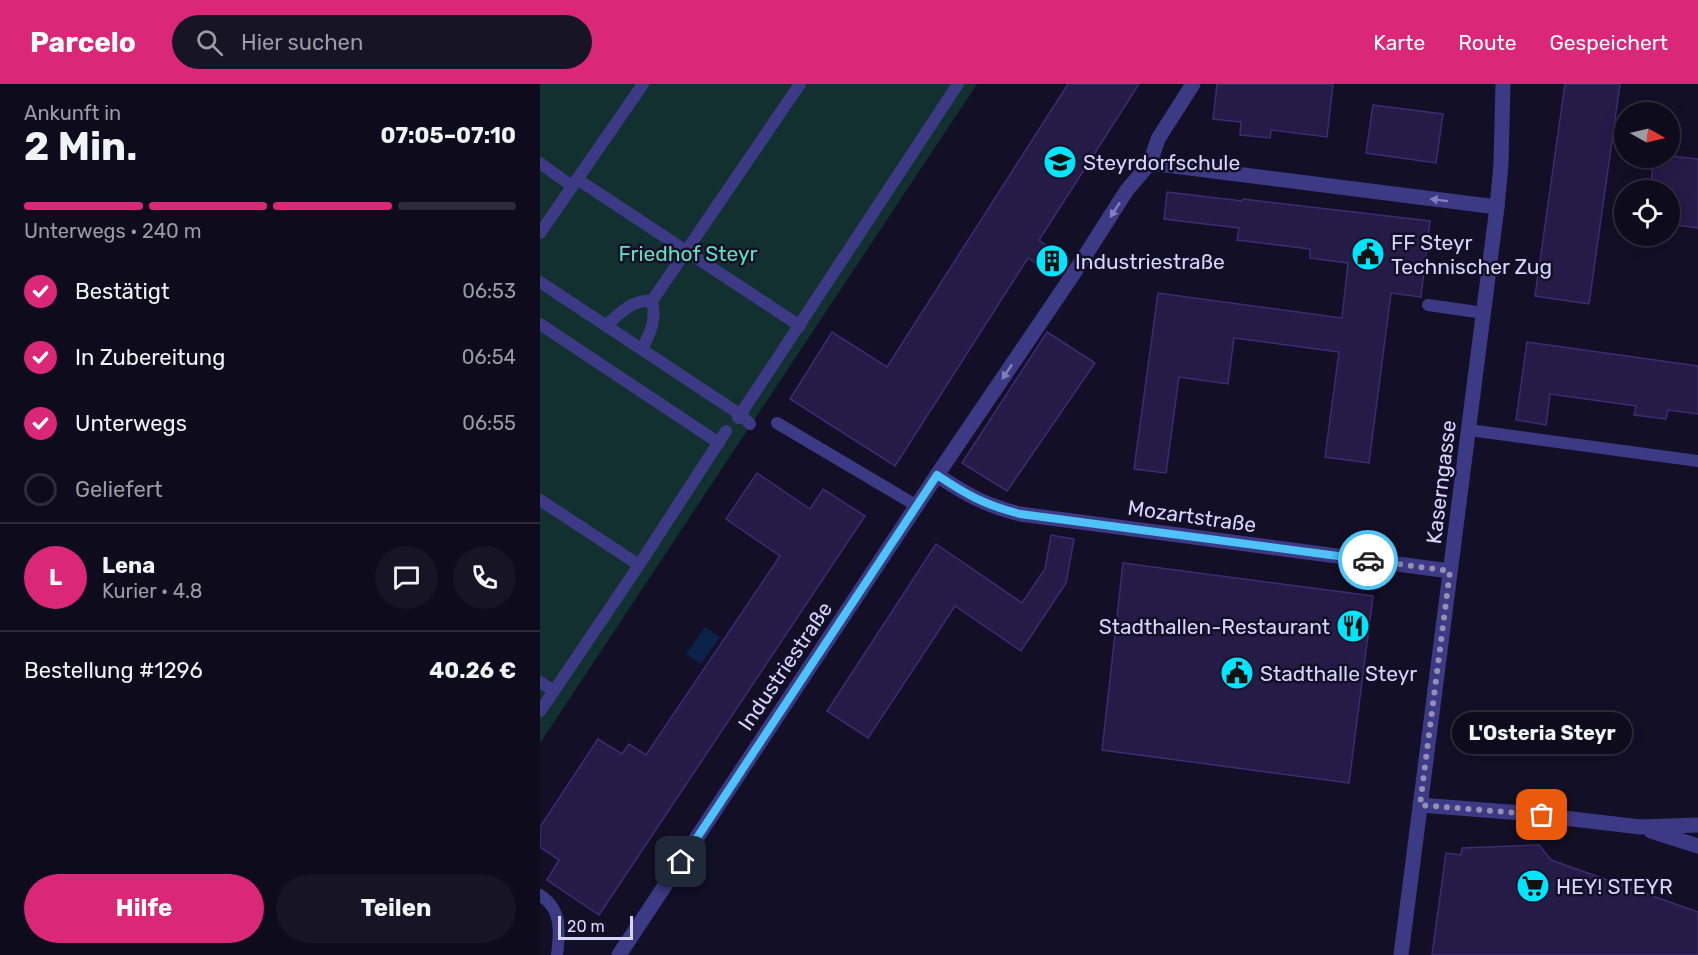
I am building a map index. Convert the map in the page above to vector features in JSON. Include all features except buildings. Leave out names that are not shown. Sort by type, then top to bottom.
[{"type":"street","name":"Industriestraße","points":[[619,955],[1127,190],[1150,163],[1158,139],[1193,84]]},
{"type":"street","name":"Kaserngasse","points":[[1401,955],[1497,207],[1501,164],[1503,84]]},
{"type":"street","points":[[1150,163],[1497,207]]},
{"type":"street","name":"Mozartstraße","points":[[937,475],[967,495],[984,503],[1020,514],[1450,571]]},
{"type":"street","points":[[1420,805],[1522,813],[1640,827],[1698,825]]},
{"type":"street","points":[[1640,827],[1698,846]]},
{"type":"lane","points":[[540,233],[643,84]]},
{"type":"lane","points":[[652,301],[800,84]]},
{"type":"lane","points":[[739,416],[958,84]]},
{"type":"lane","points":[[540,163],[686,252],[800,326]]},
{"type":"lane","points":[[540,282],[750,424]]},
{"type":"lane","points":[[606,326],[627,308],[641,300],[652,301]]},
{"type":"lane","points":[[642,349],[656,313],[652,301]]},
{"type":"lane","points":[[1428,305],[1484,313]]},
{"type":"lane","points":[[540,324],[718,443]]},
{"type":"lane","points":[[777,423],[917,506]]},
{"type":"lane","points":[[1469,430],[1698,461]]},
{"type":"lane","points":[[540,711],[639,566],[726,431]]},
{"type":"lane","points":[[540,500],[639,566]]},
{"type":"lane","points":[[540,682],[554,691]]},
{"type":"lane","points":[[540,895],[550,901],[556,910],[560,934],[557,955]]},
{"type":"green space","name":"Friedhof Steyr","points":[[540,84],[977,84],[540,743]]},
{"type":"water","points":[[705,627],[720,637],[701,664],[686,654]]},
{"type":"way so far","points":[[1368,560],[1450,571],[1420,805],[1542,815]]},
{"type":"place","name":"Steyrdorfschule","points":[[1060,162]]},
{"type":"place","name":"FF Steyr Technischer Zug","points":[[1368,254]]},
{"type":"place","name":"Industriestraße","points":[[1052,261]]},
{"type":"place","name":"Stadthallen-Restaurant","points":[[1353,626]]},
{"type":"place","name":"Stadthalle Steyr","points":[[1237,673]]},
{"type":"place","name":"L'Osteria Steyr","points":[[1542,815]]},
{"type":"place","name":"HEY! STEYR","points":[[1533,886]]},
{"type":"route","points":[[681,862],[937,475],[967,495],[992,506],[1020,514],[1368,560]]}]
